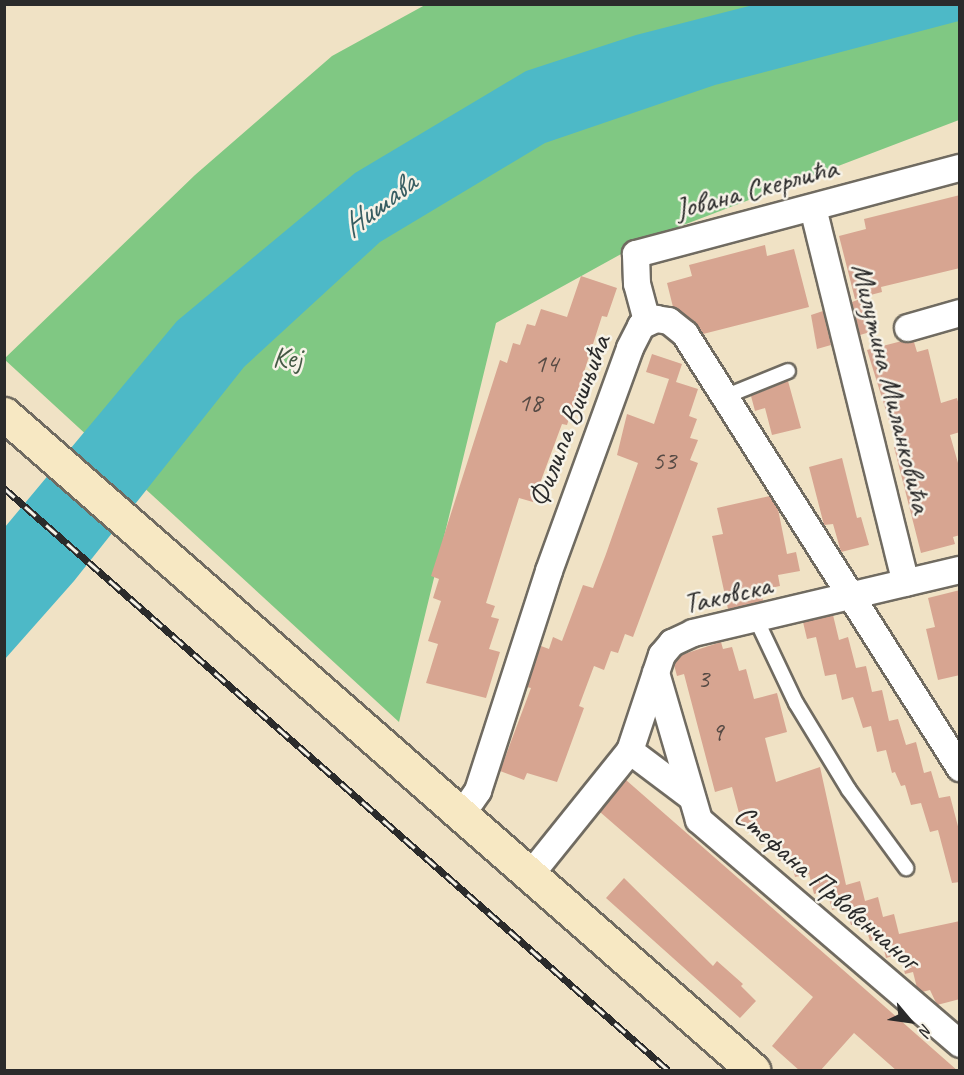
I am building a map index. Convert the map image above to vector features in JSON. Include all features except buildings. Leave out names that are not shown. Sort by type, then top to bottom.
[{"type":"street","name":"Јована Скерлића","points":[[647,321],[637,285],[636,254],[960,168]]},
{"type":"street","name":"Милутина Миланковића","points":[[813,208],[906,583]]},
{"type":"street","points":[[908,328],[960,313]]},
{"type":"street","name":"Филипа Вишњића","points":[[462,814],[478,791],[549,571],[617,380],[633,340],[647,321],[669,321],[685,334],[853,597]]},
{"type":"street","points":[[14,423],[182,567],[753,1071]]},
{"type":"street","name":"Таковска","points":[[531,874],[630,751],[656,673],[667,648],[683,636],[757,621],[960,570]]},
{"type":"street","points":[[853,597],[960,768]]},
{"type":"street","name":"Стефана Првовенчаног","points":[[656,673],[690,796],[699,820],[960,1044]]},
{"type":"street","name":"Стефана Првовенчаног","points":[[630,751],[690,796]]},
{"type":"lane","points":[[724,397],[788,371]]},
{"type":"lane","points":[[757,621],[796,703],[849,790],[906,868]]},
{"type":"green space","name":"Кеј","points":[[425,5],[959,5],[959,120],[652,237],[496,323],[399,722],[4,359],[195,175],[332,56]]},
{"type":"water","name":"Нишава","points":[[753,5],[959,5],[959,21],[715,85],[545,143],[380,242],[244,367],[74,581],[5,659],[5,527],[177,321],[355,173],[526,71],[636,35]]},
{"type":"railway","points":[[4,488],[668,1070]]}]
